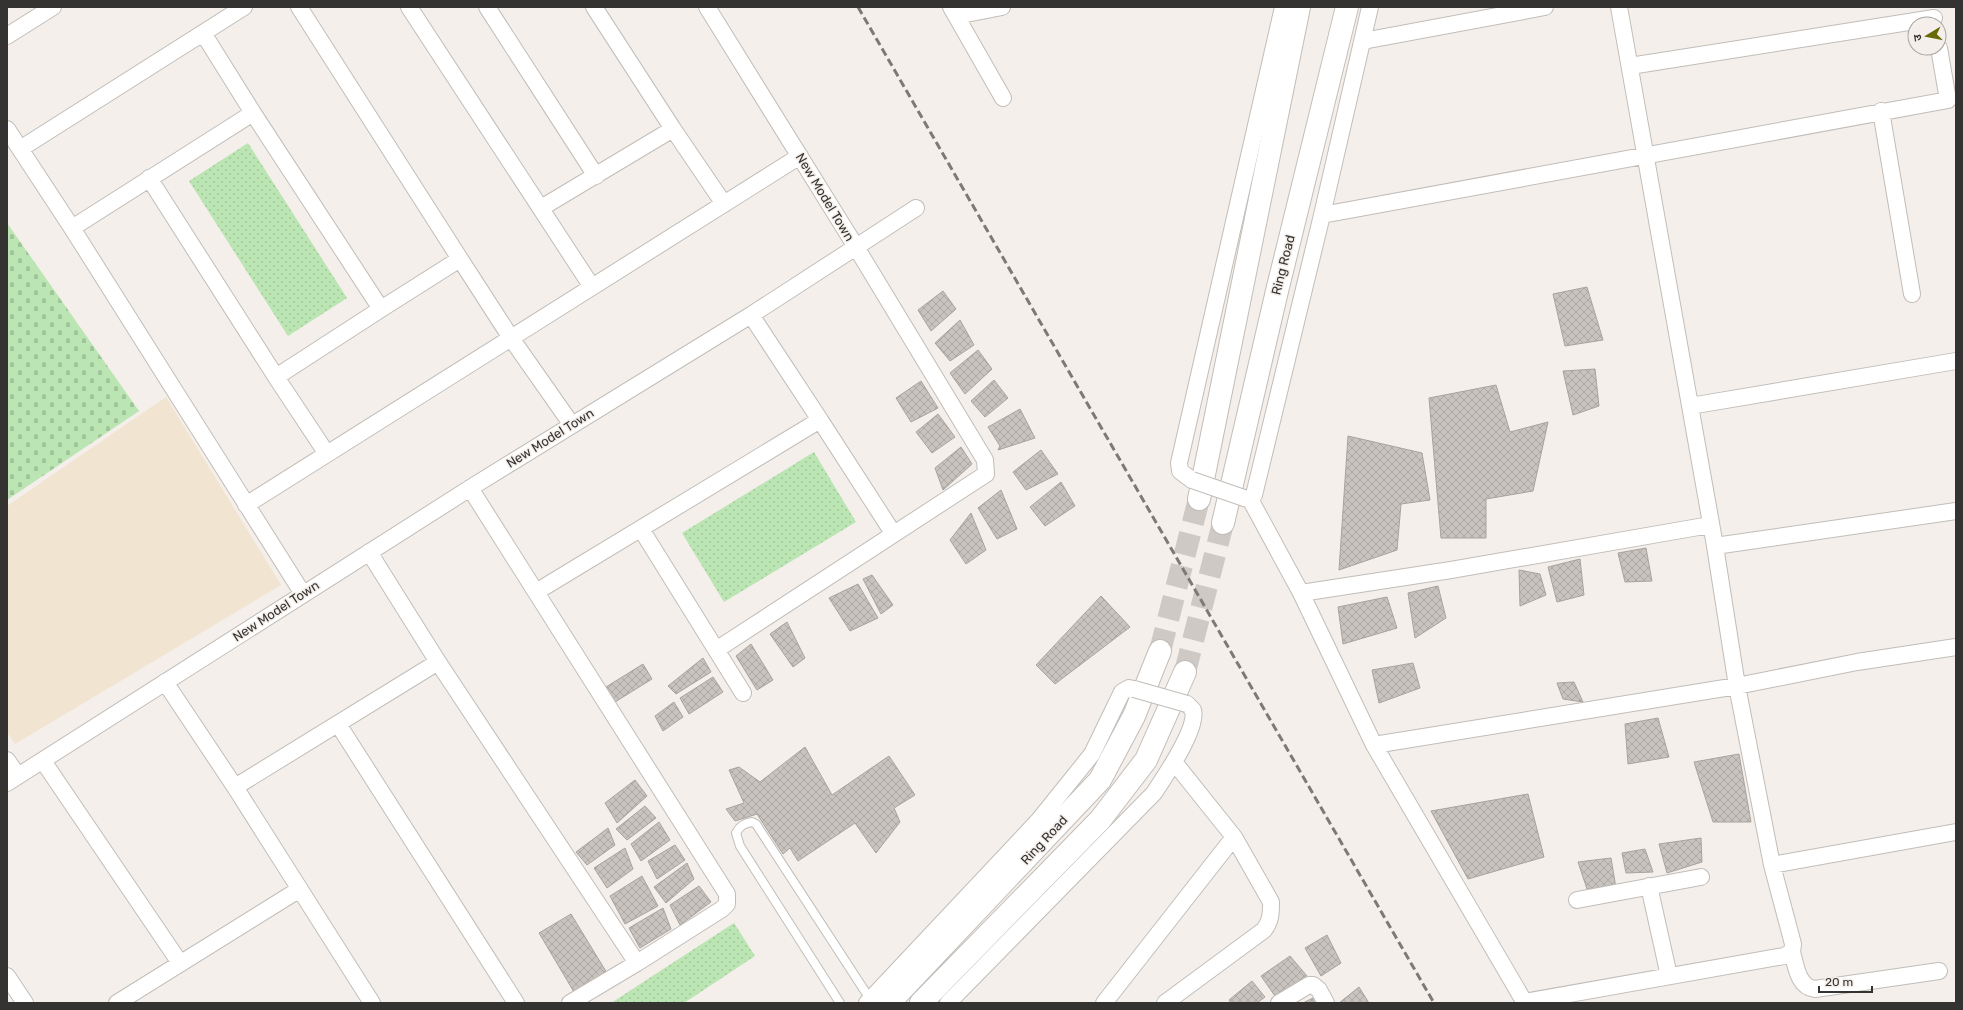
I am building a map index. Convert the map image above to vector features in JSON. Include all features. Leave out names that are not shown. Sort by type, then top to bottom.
[{"type":"street","points":[[7,36],[53,7]]},
{"type":"street","points":[[20,149],[244,7]]},
{"type":"street","points":[[299,7],[511,338],[572,425]]},
{"type":"street","points":[[487,7],[596,176]]},
{"type":"street","points":[[594,7],[673,129],[724,204]]},
{"type":"street","name":"New Model Town","points":[[12,780],[470,488],[751,315],[856,248],[707,7]]},
{"type":"street","points":[[1002,7],[953,11],[1003,98]]},
{"type":"street","points":[[1283,7],[1179,463],[1180,471],[1196,489],[1247,498],[1254,495],[1322,215],[1370,7]]},
{"type":"street","points":[[1196,489],[1299,7]]},
{"type":"street","name":"Ring Road","points":[[1223,524],[1277,291],[1347,7]]},
{"type":"street","points":[[1363,41],[1544,7]]},
{"type":"street","points":[[1619,7],[1710,525],[1715,546],[1737,686],[1772,866],[1793,944],[1792,952],[1800,979],[1804,985],[1809,988],[1815,988],[1939,971]]},
{"type":"street","points":[[412,8],[592,287]]},
{"type":"street","points":[[1630,66],[1907,20]]},
{"type":"street","points":[[203,33],[253,113],[381,309]]},
{"type":"street","points":[[1322,215],[1952,99],[1941,56]]},
{"type":"street","points":[[1881,111],[1912,294]]},
{"type":"street","points":[[72,228],[253,113]]},
{"type":"street","points":[[7,128],[72,228],[303,594]]},
{"type":"street","points":[[541,208],[673,129]]},
{"type":"street","points":[[246,505],[800,156]]},
{"type":"street","points":[[149,178],[327,454]]},
{"type":"street","points":[[716,650],[893,533],[986,474],[986,465],[980,453],[856,248],[916,208]]},
{"type":"street","points":[[276,376],[460,259]]},
{"type":"street","points":[[751,315],[893,533]]},
{"type":"street","points":[[1690,406],[1956,361]]},
{"type":"street","points":[[536,592],[820,420]]},
{"type":"street","points":[[470,488],[727,894],[727,904],[722,909],[637,963],[570,1003]]},
{"type":"street","points":[[1247,498],[1301,593],[1374,745],[1525,1002],[1784,956],[1792,952]]},
{"type":"street","points":[[1715,546],[1956,511]]},
{"type":"street","points":[[1301,593],[1451,570],[1710,525]]},
{"type":"street","points":[[641,529],[743,693]]},
{"type":"street","points":[[369,552],[438,662],[637,963]]},
{"type":"street","points":[[1374,745],[1737,686],[1857,662],[1956,647]]},
{"type":"street","name":"Ring Road","points":[[875,1002],[1100,780],[1134,716],[1160,651]]},
{"type":"street","points":[[235,788],[438,662]]},
{"type":"street","name":"Ring Road","points":[[921,1003],[1100,820],[1146,760],[1185,672]]},
{"type":"street","points":[[164,682],[235,788],[372,1003]]},
{"type":"street","points":[[875,1002],[1039,820],[1092,754],[1122,692],[1129,688],[1187,704],[1193,710],[1193,723],[1174,762],[1154,793],[948,1003]]},
{"type":"street","points":[[338,724],[516,1003]]},
{"type":"street","points":[[7,760],[12,780]]},
{"type":"street","points":[[43,761],[180,963]]},
{"type":"street","points":[[1165,1003],[1264,930],[1270,922],[1271,902],[1234,837],[1174,762]]},
{"type":"street","points":[[1772,866],[1956,832]]},
{"type":"street","points":[[1104,1003],[1234,837]]},
{"type":"street","points":[[1577,900],[1701,877]]},
{"type":"street","points":[[1649,886],[1669,976]]},
{"type":"street","points":[[117,1003],[300,889]]},
{"type":"street","points":[[7,976],[25,1003]]},
{"type":"street","points":[[1279,1003],[1309,985],[1313,985],[1319,990],[1326,1003]]},
{"type":"lane","points":[[840,1003],[740,846],[736,833],[740,826],[747,822],[756,824],[875,1002]]},
{"type":"shaded area","points":[[166,397],[281,585],[15,744],[7,732],[7,506]]},
{"type":"green space","points":[[248,143],[347,298],[288,336],[189,181]]},
{"type":"green space","points":[[7,223],[139,411],[7,500]]},
{"type":"green space","points":[[814,452],[856,522],[724,602],[682,533]]},
{"type":"green space","points":[[734,923],[755,956],[684,1003],[611,1003]]},
{"type":"building","points":[[1587,287],[1603,340],[1565,346],[1553,294]]},
{"type":"building","points":[[943,291],[956,309],[931,331],[918,310]]},
{"type":"building","points":[[960,320],[974,345],[950,361],[935,343]]},
{"type":"building","points":[[978,350],[992,369],[965,394],[950,373]]},
{"type":"building","points":[[1595,369],[1599,406],[1573,415],[1563,371]]},
{"type":"building","points":[[994,380],[1008,398],[985,417],[971,401]]},
{"type":"building","points":[[921,381],[938,408],[911,422],[896,398]]},
{"type":"building","points":[[1496,385],[1510,432],[1548,422],[1533,491],[1486,499],[1486,538],[1441,538],[1429,398]]},
{"type":"building","points":[[1020,409],[1035,438],[998,450],[1000,446],[988,427]]},
{"type":"building","points":[[938,414],[955,437],[932,453],[916,432]]},
{"type":"building","points":[[1348,436],[1422,453],[1430,500],[1401,504],[1397,550],[1339,570]]},
{"type":"building","points":[[961,447],[972,464],[943,490],[935,468]]},
{"type":"building","points":[[1041,450],[1058,474],[1026,490],[1013,472]]},
{"type":"building","points":[[1061,482],[1075,506],[1045,526],[1030,507]]},
{"type":"building","points":[[1001,490],[1017,529],[997,539],[978,508]]},
{"type":"building","points":[[971,513],[986,550],[966,564],[950,540]]},
{"type":"building","points":[[1646,548],[1652,581],[1625,582],[1618,553]]},
{"type":"building","points":[[1580,559],[1584,595],[1557,602],[1548,567]]},
{"type":"building","points":[[1519,570],[1540,574],[1546,595],[1520,606]]},
{"type":"building","points":[[872,575],[893,605],[881,614],[863,579]]},
{"type":"building","points":[[858,584],[878,618],[850,631],[829,598]]},
{"type":"building","points":[[1438,586],[1446,618],[1415,638],[1408,593]]},
{"type":"building","points":[[1101,596],[1130,627],[1055,684],[1036,665]]},
{"type":"building","points":[[1387,597],[1397,628],[1343,644],[1338,607]]},
{"type":"building","points":[[787,622],[805,658],[793,667],[770,634]]},
{"type":"building","points":[[751,644],[773,680],[757,690],[736,656]]},
{"type":"building","points":[[703,658],[711,672],[676,694],[668,686]]},
{"type":"building","points":[[1413,663],[1420,688],[1379,703],[1372,670]]},
{"type":"building","points":[[643,664],[652,679],[615,702],[606,687]]},
{"type":"building","points":[[713,677],[723,692],[689,714],[680,698]]},
{"type":"building","points":[[1574,682],[1583,702],[1563,699],[1557,683]]},
{"type":"building","points":[[674,702],[683,717],[663,731],[655,716]]},
{"type":"building","points":[[1658,718],[1669,757],[1628,764],[1625,724]]},
{"type":"building","points":[[805,747],[832,795],[889,756],[915,795],[894,808],[900,822],[876,853],[855,823],[798,861],[790,848],[783,854],[757,814],[735,821],[726,809],[744,803],[729,770],[739,767],[760,782]]},
{"type":"building","points":[[1739,754],[1751,822],[1713,822],[1694,762]]},
{"type":"building","points":[[635,780],[647,796],[617,823],[605,803]]},
{"type":"building","points":[[1528,794],[1544,857],[1468,879],[1431,811]]},
{"type":"building","points":[[645,806],[656,818],[627,840],[616,829]]},
{"type":"building","points":[[659,822],[670,840],[641,861],[631,844]]},
{"type":"building","points":[[608,828],[615,845],[587,865],[576,852]]},
{"type":"building","points":[[1701,838],[1702,862],[1667,873],[1659,844]]},
{"type":"building","points":[[675,845],[685,860],[657,879],[648,861]]},
{"type":"building","points":[[625,848],[633,869],[607,888],[594,868]]},
{"type":"building","points":[[1645,849],[1653,872],[1626,873],[1622,853]]},
{"type":"building","points":[[1611,858],[1616,888],[1587,889],[1578,862]]},
{"type":"building","points":[[687,863],[694,879],[666,903],[654,887]]},
{"type":"building","points":[[642,876],[658,906],[625,924],[610,896]]},
{"type":"building","points":[[699,886],[711,902],[680,925],[670,905]]},
{"type":"building","points":[[663,908],[671,929],[640,948],[629,928]]},
{"type":"building","points":[[571,914],[607,973],[574,992],[539,933]]},
{"type":"building","points":[[1327,935],[1341,963],[1321,976],[1305,948]]},
{"type":"building","points":[[1290,956],[1307,976],[1275,996],[1261,976]]},
{"type":"building","points":[[1252,981],[1265,997],[1257,1003],[1231,1003],[1229,1000]]},
{"type":"building","points":[[1359,987],[1369,1003],[1339,1003]]},
{"type":"building","points":[[1315,997],[1318,1003],[1303,1003]]},
{"type":"tunnel","points":[[1160,651],[1199,499]]},
{"type":"tunnel","points":[[1185,672],[1223,523]]},
{"type":"railway","points":[[858,7],[1434,1003]]}]
